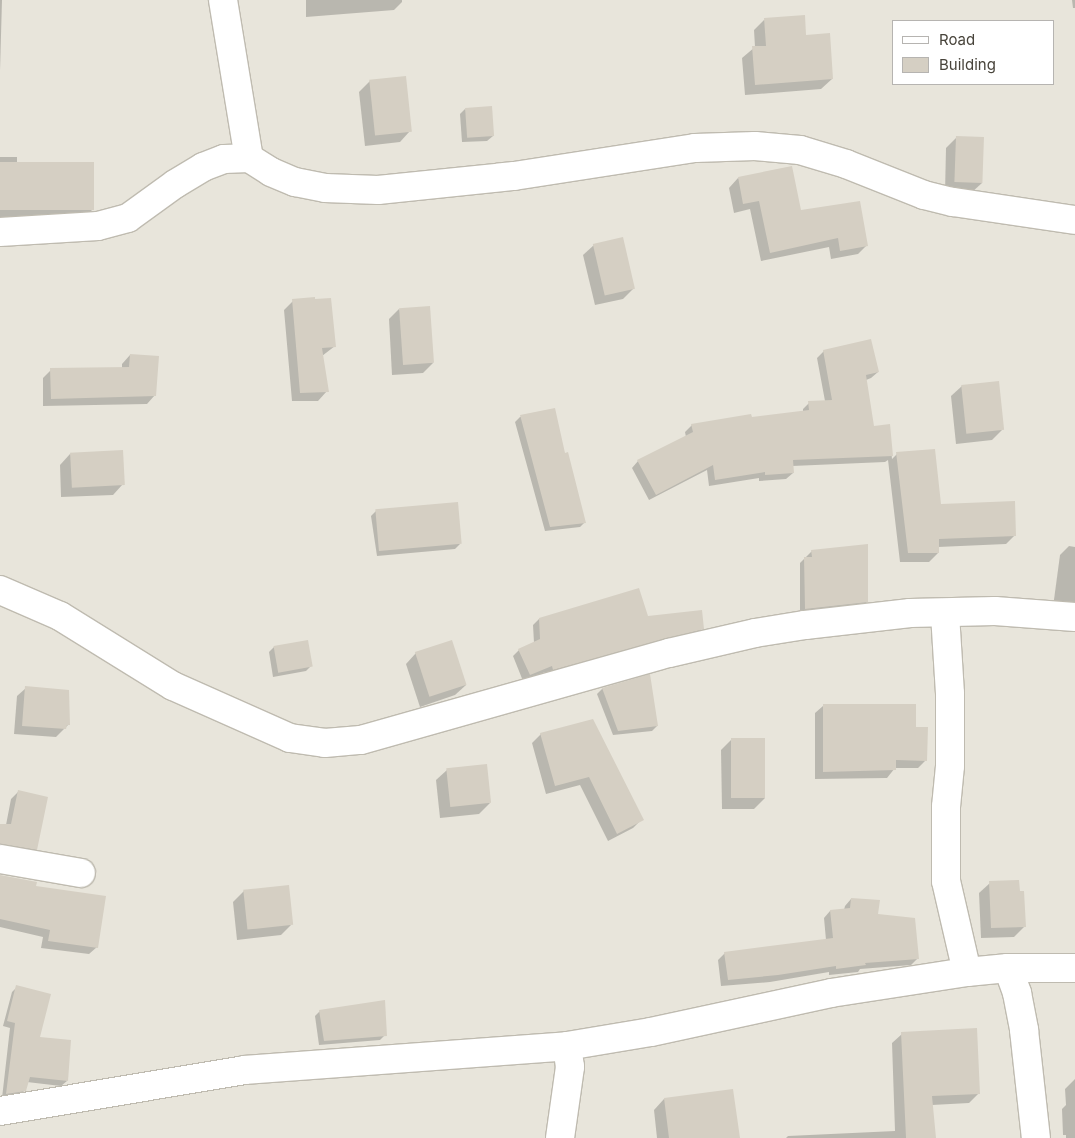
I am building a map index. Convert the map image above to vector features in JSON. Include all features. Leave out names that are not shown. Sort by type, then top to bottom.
[{"type":"street","points":[[223,0],[250,158]]},
{"type":"street","points":[[0,232],[98,226],[128,218],[175,184],[204,167],[224,159],[250,158],[271,172],[295,182],[325,188],[378,190],[514,176],[695,148],[755,146],[800,150],[846,164],[924,195],[953,202],[1075,220]]},
{"type":"street","points":[[0,590],[60,616],[173,686],[290,738],[326,743],[361,740],[562,682],[724,640],[806,625],[910,613],[945,614],[995,611],[1075,617]]},
{"type":"street","points":[[945,614],[950,694],[950,766],[946,807],[946,881],[967,972]]},
{"type":"street","points":[[0,859],[81,873]]},
{"type":"street","points":[[1008,968],[1017,993],[1024,1030],[1036,1138]]},
{"type":"street","points":[[0,1111],[244,1070],[567,1046],[660,1030],[831,993],[967,972],[1008,968],[1075,968]]},
{"type":"street","points":[[560,1138],[570,1067],[567,1046]]},
{"type":"shaded area","points":[[0,0],[1075,0],[1075,1138],[0,1138]]},
{"type":"building","points":[[805,15],[806,35],[830,33],[833,79],[755,85],[752,46],[766,46],[764,18]]},
{"type":"building","points":[[406,76],[412,132],[375,136],[369,80]]},
{"type":"building","points":[[492,106],[494,136],[467,138],[465,108]]},
{"type":"building","points":[[956,136],[984,137],[982,183],[954,182]]},
{"type":"building","points":[[0,162],[94,162],[94,210],[0,210]]},
{"type":"building","points":[[792,166],[801,210],[860,201],[868,246],[840,251],[838,238],[770,253],[759,201],[743,204],[738,177]]},
{"type":"building","points":[[623,237],[635,289],[605,296],[593,244]]},
{"type":"building","points":[[315,297],[315,299],[331,298],[336,347],[322,348],[329,392],[300,393],[292,299]]},
{"type":"building","points":[[430,306],[434,363],[403,365],[399,308]]},
{"type":"building","points":[[871,339],[879,372],[866,375],[874,426],[890,424],[893,456],[793,460],[794,473],[765,475],[765,472],[715,480],[713,465],[656,495],[637,460],[693,432],[691,424],[751,414],[752,417],[809,410],[808,401],[832,400],[823,350]]},
{"type":"building","points":[[130,354],[159,356],[156,396],[51,399],[50,368],[129,367]]},
{"type":"building","points":[[999,381],[1004,430],[966,434],[961,385]]},
{"type":"building","points":[[555,408],[565,453],[568,452],[586,523],[550,527],[520,415]]},
{"type":"building","points":[[935,449],[941,504],[1015,501],[1016,536],[939,539],[939,553],[908,553],[896,452]]},
{"type":"building","points":[[123,450],[125,485],[72,488],[70,453]]},
{"type":"building","points":[[458,502],[462,544],[379,551],[375,509]]},
{"type":"building","points":[[868,544],[868,602],[805,609],[804,557],[812,557],[811,550]]},
{"type":"building","points":[[639,588],[648,616],[702,610],[704,629],[553,670],[552,666],[530,675],[518,649],[540,639],[539,618]]},
{"type":"building","points":[[308,640],[313,667],[278,673],[274,646]]},
{"type":"building","points":[[452,640],[467,685],[429,697],[415,652]]},
{"type":"building","points":[[650,674],[658,726],[618,731],[602,688]]},
{"type":"building","points":[[25,686],[69,690],[70,725],[67,725],[66,729],[22,726]]},
{"type":"building","points":[[823,704],[916,704],[916,727],[928,727],[927,761],[896,760],[896,770],[823,772]]},
{"type":"building","points":[[593,719],[644,820],[617,834],[589,777],[555,786],[540,733]]},
{"type":"building","points":[[731,738],[765,738],[765,798],[731,798]]},
{"type":"building","points":[[487,764],[491,803],[450,807],[446,768]]},
{"type":"building","points":[[18,790],[48,797],[37,850],[0,844],[0,824],[11,824]]},
{"type":"building","points":[[0,875],[37,882],[36,886],[106,896],[98,948],[48,941],[50,930],[0,919]]},
{"type":"building","points":[[1019,880],[1020,891],[1024,891],[1026,927],[991,928],[989,881]]},
{"type":"building","points":[[289,885],[293,925],[247,930],[243,890]]},
{"type":"building","points":[[851,898],[880,900],[878,914],[915,918],[919,959],[865,963],[866,965],[836,969],[836,966],[728,980],[724,952],[833,938],[830,910],[850,908]]},
{"type":"building","points":[[16,985],[51,994],[40,1037],[71,1040],[68,1081],[30,1077],[26,1091],[6,1094],[15,1023],[7,1021]]},
{"type":"building","points":[[385,1000],[387,1036],[324,1041],[319,1010]]},
{"type":"building","points":[[977,1028],[980,1094],[932,1096],[936,1138],[906,1138],[901,1032]]},
{"type":"building","points":[[733,1089],[740,1138],[669,1138],[664,1098]]}]
